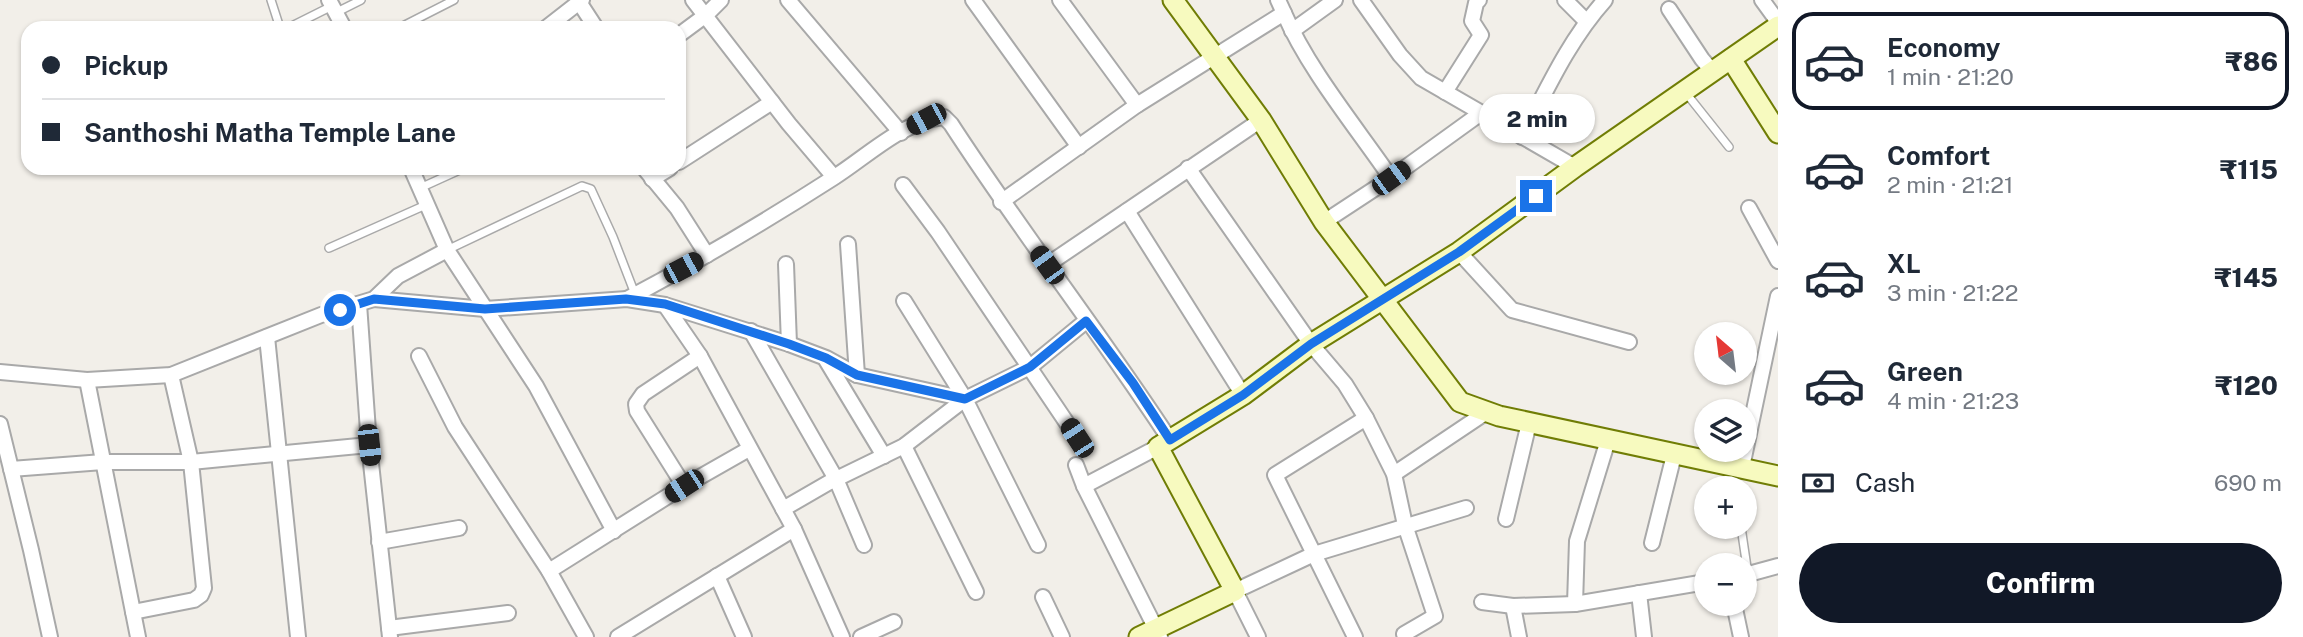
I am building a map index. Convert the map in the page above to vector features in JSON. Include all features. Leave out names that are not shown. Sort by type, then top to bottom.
[{"type":"street","points":[[693,0],[834,177]]},
{"type":"street","points":[[686,30],[721,0]]},
{"type":"street","points":[[788,0],[901,133]]},
{"type":"street","points":[[973,0],[1079,147]]},
{"type":"street","points":[[1060,0],[1137,105]]},
{"type":"street","points":[[1173,0],[1261,120],[1324,222],[1460,402],[1485,413],[1778,476]]},
{"type":"street","points":[[1292,31],[1335,0]]},
{"type":"street","points":[[1362,0],[1400,55],[1422,78],[1575,167]]},
{"type":"street","points":[[1445,92],[1481,35],[1471,17],[1479,0]]},
{"type":"street","points":[[1565,0],[1586,21]]},
{"type":"street","points":[[1522,136],[1556,68],[1586,21],[1605,0]]},
{"type":"street","points":[[1084,486],[1164,444],[1243,395],[1311,344],[1459,252],[1575,167],[1731,60],[1778,24],[1762,0]]},
{"type":"street","points":[[555,21],[580,1],[592,21]]},
{"type":"street","points":[[1001,202],[1137,105],[1214,57],[1281,6],[1292,31],[1391,178]]},
{"type":"street","points":[[1669,9],[1713,72]]},
{"type":"street","points":[[1731,60],[1778,133]]},
{"type":"street","points":[[686,157],[772,102]]},
{"type":"street","points":[[1324,222],[1481,113]]},
{"type":"street","points":[[631,297],[707,255],[901,133],[926,119],[944,117],[1001,202],[1133,383],[1258,637]]},
{"type":"street","points":[[1047,265],[1261,120]]},
{"type":"street","points":[[1188,168],[1311,344],[1345,384],[1366,418],[1394,474],[1405,525],[1435,616],[1404,634]]},
{"type":"street","points":[[414,175],[447,250],[536,386],[614,531]]},
{"type":"street","points":[[649,175],[677,208],[707,255]]},
{"type":"street","points":[[903,185],[1077,438]]},
{"type":"street","points":[[1749,208],[1778,261]]},
{"type":"street","points":[[1127,211],[1243,395]]},
{"type":"street","points":[[848,244],[857,375]]},
{"type":"street","points":[[374,299],[398,276],[447,250]]},
{"type":"street","points":[[1459,252],[1511,310],[1629,342]]},
{"type":"street","points":[[786,264],[789,344]]},
{"type":"street","points":[[1742,467],[1778,296]]},
{"type":"street","points":[[0,372],[87,380],[171,375],[321,315],[374,299],[485,309],[631,297],[665,304],[789,344],[826,358],[857,375],[965,399]]},
{"type":"street","points":[[904,300],[965,399],[1038,545]]},
{"type":"street","points":[[359,304],[369,445],[389,632],[508,613]]},
{"type":"street","points":[[665,304],[700,356],[794,529],[842,637]]},
{"type":"street","points":[[783,509],[904,446],[965,399],[1030,367],[1086,321]]},
{"type":"street","points":[[751,331],[836,480],[864,545]]},
{"type":"street","points":[[267,337],[298,637]]},
{"type":"street","points":[[419,356],[455,427],[549,572],[586,637]]},
{"type":"street","points":[[684,486],[636,404],[643,394],[700,356]]},
{"type":"street","points":[[826,358],[884,456]]},
{"type":"street","points":[[133,612],[194,600],[201,595],[204,588],[191,462],[171,375]]},
{"type":"street","points":[[87,380],[138,637]]},
{"type":"street","points":[[1394,474],[1485,413]]},
{"type":"street","points":[[1355,637],[1275,475],[1366,418]]},
{"type":"street","points":[[1506,519],[1529,423]]},
{"type":"street","points":[[0,424],[50,637]]},
{"type":"street","points":[[1575,604],[1577,541],[1608,440]]},
{"type":"street","points":[[11,469],[103,462],[191,462],[369,445]]},
{"type":"street","points":[[904,446],[976,592]]},
{"type":"street","points":[[549,572],[684,486],[749,449]]},
{"type":"street","points":[[1652,542],[1674,455]]},
{"type":"street","points":[[1076,465],[1152,634],[1314,554],[1465,508]]},
{"type":"street","points":[[379,542],[459,528]]},
{"type":"street","points":[[618,637],[794,529]]},
{"type":"street","points":[[1757,572],[1778,566]]},
{"type":"street","points":[[717,576],[744,637]]},
{"type":"street","points":[[1482,602],[1513,606],[1575,604],[1694,584]]},
{"type":"street","points":[[1639,593],[1644,637]]},
{"type":"street","points":[[1043,597],[1062,637]]},
{"type":"street","points":[[1513,606],[1519,637]]},
{"type":"street","points":[[1737,616],[1741,637]]},
{"type":"street","points":[[862,637],[894,622]]},
{"type":"lane","points":[[271,0],[278,21]]},
{"type":"lane","points":[[315,21],[335,16],[361,0]]},
{"type":"lane","points":[[413,21],[454,0]]},
{"type":"lane","points":[[1684,92],[1729,147]]},
{"type":"lane","points":[[419,188],[448,175]]},
{"type":"lane","points":[[447,250],[582,186],[586,187],[591,190],[613,237],[631,297]]},
{"type":"lane","points":[[329,248],[428,204]]},
{"type":"route","points":[[340,310],[374,299],[485,309],[626,299],[665,304],[789,344],[826,358],[857,375],[965,399],[1030,367],[1086,321],[1133,383],[1170,440],[1243,395],[1311,344],[1459,252],[1536,196]]}]
